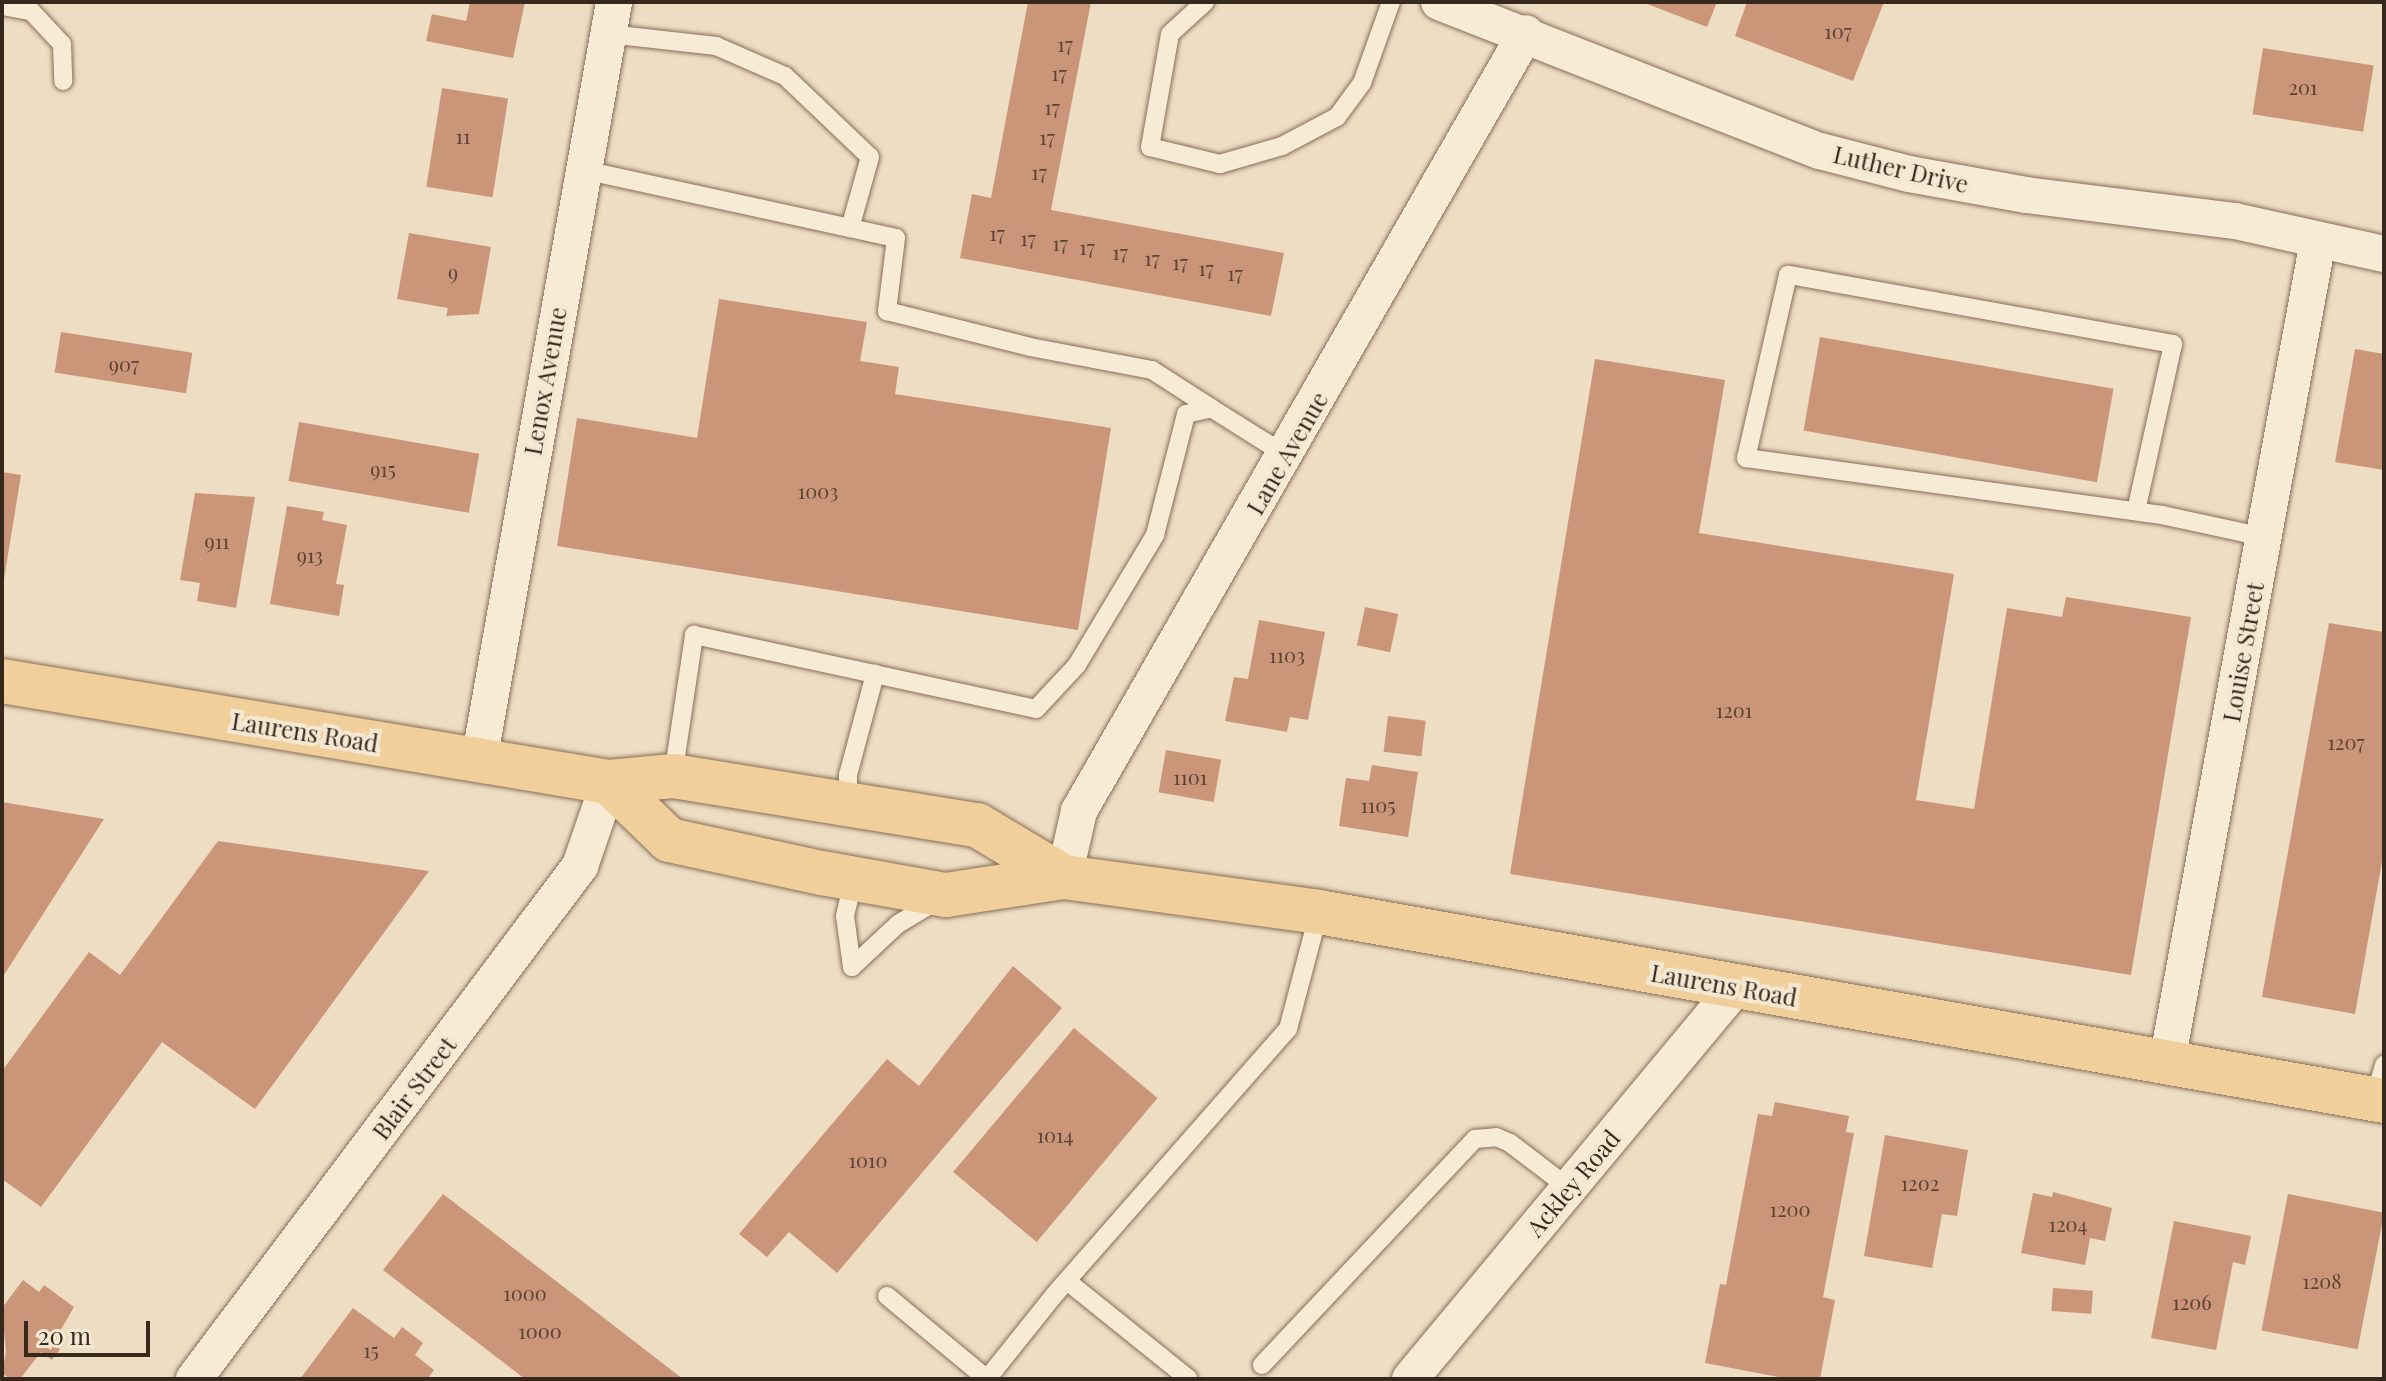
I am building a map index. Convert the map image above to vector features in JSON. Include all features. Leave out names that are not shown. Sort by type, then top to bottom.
[{"type":"main road","name":"Laurens Road","points":[[2,681],[609,782],[673,776],[977,825],[1064,877]]},
{"type":"main road","name":"Laurens Road","points":[[609,782],[669,840],[946,895],[1064,877],[1319,912],[2167,1062],[2381,1088]]},
{"type":"street","name":"Luther Drive","points":[[1439,2],[1526,33],[1820,151],[1997,190],[2235,221],[2384,254]]},
{"type":"street","name":"Lenox Avenue","points":[[479,761],[612,18]]},
{"type":"street","name":"Lane Avenue","points":[[1064,877],[1079,811],[1526,33]]},
{"type":"street","name":"Louise Street","points":[[2167,1062],[2318,241]]},
{"type":"street","name":"Blair Street","points":[[194,1379],[580,866],[609,782]]},
{"type":"street","name":"Ackley Road","points":[[1410,1379],[1736,987]]},
{"type":"lane","points":[[1205,2],[1170,34],[1150,147],[1220,164],[1282,146],[1337,117],[1362,83],[1391,2]]},
{"type":"lane","points":[[2,6],[31,11],[62,44],[63,81]]},
{"type":"lane","points":[[612,18],[716,46],[785,76],[870,157],[850,228]]},
{"type":"lane","points":[[584,170],[896,238],[887,311],[1030,347],[1152,370],[1286,455]]},
{"type":"lane","points":[[2136,511],[2173,344],[1788,275],[1746,458],[2136,511],[2264,537]]},
{"type":"lane","points":[[673,776],[694,635],[1036,709],[1077,665],[1155,535],[1186,414],[1211,408]]},
{"type":"lane","points":[[848,804],[848,775],[875,674]]},
{"type":"lane","points":[[854,878],[845,916],[852,967],[898,924],[946,895]]},
{"type":"lane","points":[[887,1296],[987,1379],[1067,1281],[1288,1029],[1319,912]]},
{"type":"lane","points":[[1262,1365],[1475,1139],[1496,1137],[1510,1143],[1569,1188]]},
{"type":"lane","points":[[1067,1281],[1189,1379]]},
{"type":"building","points":[[470,2],[525,2],[513,58],[426,41],[432,14],[466,21]]},
{"type":"building","points":[[1028,2],[1091,2],[1051,210],[1284,253],[1271,316],[960,258],[972,194],[991,198]]},
{"type":"building","points":[[1642,2],[1717,2],[1707,27]]},
{"type":"building","points":[[1747,2],[1884,2],[1853,81],[1735,36]]},
{"type":"building","points":[[2263,48],[2374,66],[2363,132],[2253,114]]},
{"type":"building","points":[[442,88],[508,98],[493,197],[426,187]]},
{"type":"building","points":[[409,233],[491,247],[479,314],[446,316],[448,308],[397,299]]},
{"type":"building","points":[[719,299],[867,322],[860,361],[899,367],[895,394],[1111,428],[1078,630],[557,546],[577,418],[697,438]]},
{"type":"building","points":[[61,332],[192,353],[186,393],[55,372]]},
{"type":"building","points":[[1820,337],[2113,389],[2097,482],[1804,431]]},
{"type":"building","points":[[2355,349],[2384,354],[2384,470],[2335,462]]},
{"type":"building","points":[[1595,359],[1725,380],[1699,533],[1954,574],[1916,800],[1974,809],[2007,608],[2062,617],[2066,597],[2191,617],[2131,975],[1510,874]]},
{"type":"building","points":[[299,422],[479,454],[469,513],[289,481]]},
{"type":"building","points":[[2,472],[21,475],[4,579],[2,579]]},
{"type":"building","points":[[195,493],[255,497],[236,608],[197,601],[200,583],[180,580]]},
{"type":"building","points":[[287,506],[324,512],[322,520],[347,525],[336,584],[344,585],[339,616],[270,604]]},
{"type":"building","points":[[1365,607],[1398,614],[1390,652],[1357,645]]},
{"type":"building","points":[[1259,620],[1325,632],[1308,720],[1290,717],[1287,732],[1225,721],[1234,677],[1248,679]]},
{"type":"building","points":[[2329,623],[2384,632],[2384,850],[2355,1014],[2262,997]]},
{"type":"building","points":[[1388,716],[1426,721],[1421,756],[1384,752]]},
{"type":"building","points":[[1166,750],[1221,760],[1214,802],[1159,792]]},
{"type":"building","points":[[1372,765],[1418,772],[1408,837],[1339,826],[1346,778],[1369,781]]},
{"type":"building","points":[[2,802],[104,819],[2,978]]},
{"type":"building","points":[[218,841],[429,871],[255,1109],[162,1042],[41,1207],[2,1179],[2,1071],[89,952],[120,975]]},
{"type":"building","points":[[1013,966],[1062,1008],[837,1273],[789,1232],[767,1257],[739,1234],[887,1059],[919,1086]]},
{"type":"building","points":[[1074,1028],[1157,1098],[1037,1242],[953,1172]]},
{"type":"building","points":[[1775,1102],[1849,1116],[1846,1132],[1854,1133],[1823,1297],[1835,1300],[1820,1379],[1789,1379],[1705,1363],[1720,1284],[1726,1285],[1758,1114],[1772,1116]]},
{"type":"building","points":[[1885,1135],[1968,1150],[1957,1216],[1942,1214],[1932,1268],[1864,1256]]},
{"type":"building","points":[[2053,1192],[2112,1208],[2105,1241],[2090,1238],[2085,1265],[2021,1253],[2033,1193],[2052,1197]]},
{"type":"building","points":[[443,1194],[683,1379],[525,1379],[383,1270]]},
{"type":"building","points":[[2288,1194],[2384,1213],[2358,1349],[2261,1330]]},
{"type":"building","points":[[2174,1221],[2251,1236],[2245,1265],[2233,1262],[2216,1350],[2151,1338]]},
{"type":"building","points":[[23,1280],[39,1292],[44,1285],[74,1307],[53,1343],[60,1349],[52,1360],[41,1352],[20,1379],[10,1379],[2,1373],[6,1352],[2,1308]]},
{"type":"building","points":[[2053,1288],[2093,1291],[2091,1314],[2051,1311]]},
{"type":"building","points":[[353,1308],[394,1338],[402,1327],[423,1343],[415,1355],[434,1370],[427,1379],[300,1379]]}]
